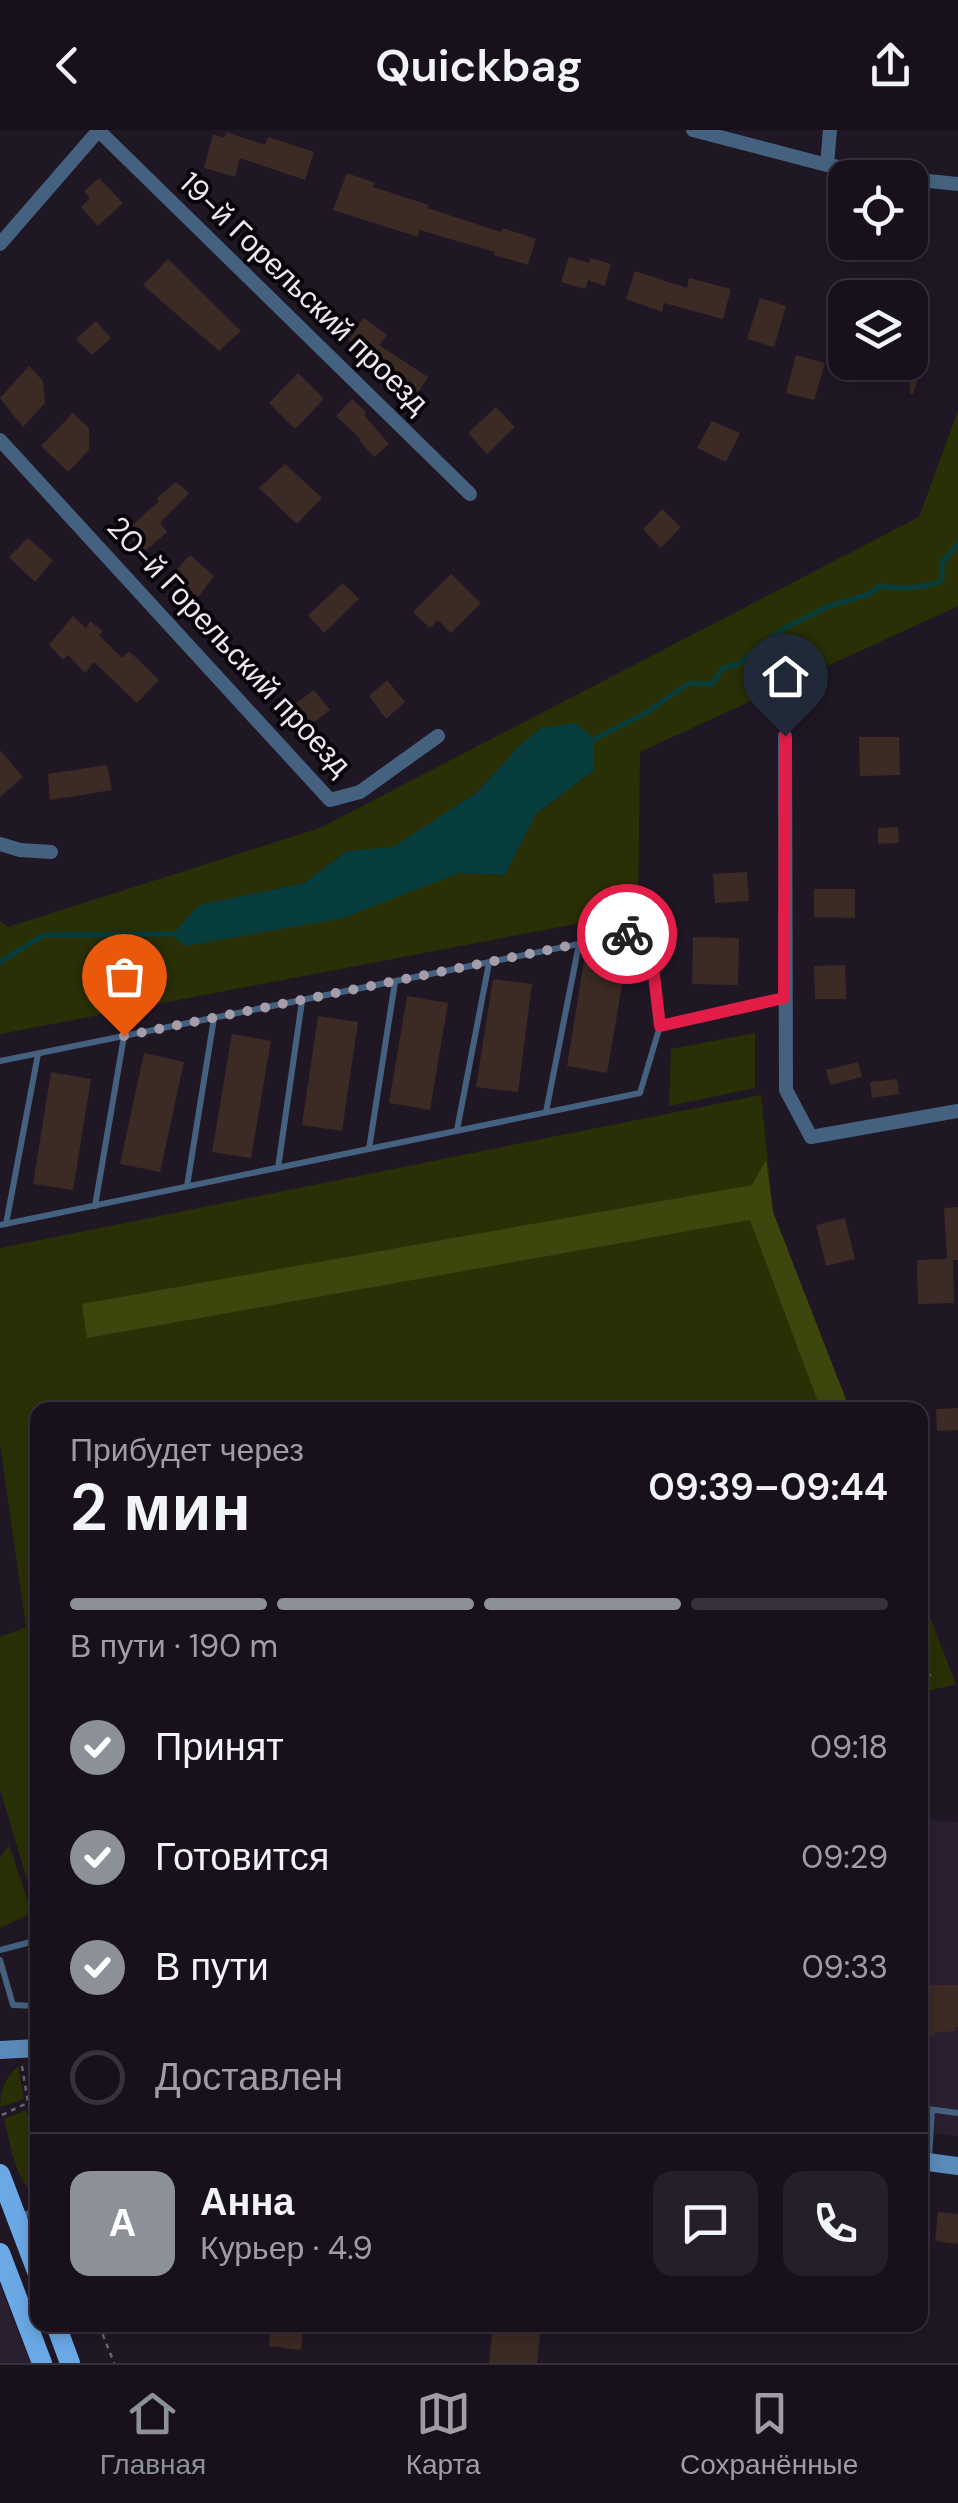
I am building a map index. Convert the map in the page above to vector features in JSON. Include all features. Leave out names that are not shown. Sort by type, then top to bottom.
[{"type":"main road","points":[[0,2050],[30,2048]]},
{"type":"main road","points":[[928,2162],[958,2166]]},
{"type":"main road","points":[[0,2174],[30,2252]]},
{"type":"main road","points":[[0,2252],[30,2331]]},
{"type":"main road","points":[[30,2332],[42,2363]]},
{"type":"main road","points":[[59,2332],[70,2363]]},
{"type":"street","points":[[692,130],[827,165],[830,130]]},
{"type":"street","points":[[0,244],[99,131]]},
{"type":"street","name":"19-й Горельский проезд","points":[[99,131],[470,494]]},
{"type":"street","points":[[928,181],[958,184]]},
{"type":"street","name":"20-й Горельский проезд","points":[[0,440],[330,800],[360,792],[438,736]]},
{"type":"street","points":[[785,736],[786,1090],[812,1137],[958,1112]]},
{"type":"street","points":[[0,844],[51,852]]},
{"type":"lane","points":[[0,1061],[628,934],[654,975],[660,1026],[640,1093],[3,1225],[38,1054]]},
{"type":"lane","points":[[546,1112],[579,944]]},
{"type":"lane","points":[[457,1130],[489,963]]},
{"type":"lane","points":[[369,1149],[395,982]]},
{"type":"lane","points":[[660,1026],[784,998]]},
{"type":"lane","points":[[278,1168],[302,1001]]},
{"type":"lane","points":[[187,1186],[214,1018]]},
{"type":"lane","points":[[95,1206],[124,1036]]},
{"type":"lane","points":[[0,1950],[30,1942]]},
{"type":"lane","points":[[0,1960],[13,2005],[30,2006]]},
{"type":"lane","points":[[928,2109],[958,2113]]},
{"type":"lane","points":[[928,2136],[932,2110]]},
{"type":"lane","points":[[17,2217],[30,2213]]},
{"type":"path","points":[[22,2064],[30,2110]]},
{"type":"path","points":[[2,2115],[28,2103]]},
{"type":"path","points":[[102,2332],[114,2363]]},
{"type":"shaded area","points":[[958,411],[958,606],[640,752],[638,912],[0,1034],[0,921],[8,927],[320,828],[919,517]],"holes":[[[541,728],[594,770],[536,814],[505,875],[459,873],[402,894],[172,935],[200,905],[304,883],[347,851],[393,848],[476,793]]]},
{"type":"shaded area","points":[[575,723],[594,738],[594,770],[536,814],[505,875],[459,873],[343,918],[185,946],[172,935],[199,905],[304,883],[347,851],[393,847],[476,793],[541,728]]},
{"type":"shaded area","points":[[755,1033],[755,1088],[669,1106],[671,1049]]},
{"type":"shaded area","points":[[761,1095],[773,1212],[847,1402],[30,1402],[30,1890],[0,1789],[0,1637],[26,1627],[0,1444],[0,1248]]},
{"type":"shaded area","points":[[928,1612],[956,1684],[928,1691]]},
{"type":"shaded area","points":[[928,1820],[958,1822],[958,2136],[928,2133]]},
{"type":"shaded area","points":[[9,1845],[30,1914],[0,1928],[0,1858]]},
{"type":"shaded area","points":[[18,2066],[24,2099],[0,2107],[4,2084]]},
{"type":"shaded area","points":[[26,2110],[30,2124],[30,2190],[19,2173],[4,2119]]},
{"type":"shaded area","points":[[0,2285],[30,2363],[0,2363]]},
{"type":"green space","points":[[766,1160],[773,1212],[847,1402],[818,1402],[750,1220],[87,1338],[82,1304],[752,1185]]},
{"type":"building","points":[[227,132],[265,145],[268,137],[314,152],[305,180],[240,158],[235,177],[204,168],[213,134],[224,138]]},
{"type":"building","points":[[347,173],[375,183],[373,187],[429,205],[427,208],[536,239],[528,265],[420,230],[418,237],[333,210]]},
{"type":"building","points":[[99,178],[123,203],[98,226],[81,207],[90,198],[84,191]]},
{"type":"building","points":[[569,257],[611,264],[605,286],[588,280],[586,289],[561,282]]},
{"type":"building","points":[[168,259],[241,331],[219,351],[143,285]]},
{"type":"building","points":[[635,271],[687,288],[689,278],[731,289],[723,319],[664,303],[662,312],[626,299]]},
{"type":"building","points":[[760,298],[786,306],[774,347],[747,339]]},
{"type":"building","points":[[364,318],[387,335],[379,345],[428,377],[411,403],[372,379],[382,365],[347,339]]},
{"type":"building","points":[[96,321],[111,338],[92,355],[76,339]]},
{"type":"building","points":[[796,355],[825,363],[814,400],[786,393]]},
{"type":"building","points":[[29,366],[43,381],[45,403],[23,427],[0,398]]},
{"type":"building","points":[[298,373],[324,399],[295,429],[269,403]]},
{"type":"building","points":[[910,380],[917,380],[913,394]]},
{"type":"building","points":[[352,399],[389,444],[374,457],[336,416]]},
{"type":"building","points":[[496,407],[515,427],[487,454],[468,433]]},
{"type":"building","points":[[73,413],[89,428],[89,450],[68,472],[41,446]]},
{"type":"building","points":[[712,421],[740,433],[726,462],[697,448]]},
{"type":"building","points":[[285,464],[322,498],[297,524],[259,488]]},
{"type":"building","points":[[176,482],[189,493],[160,523],[167,532],[144,552],[125,532]]},
{"type":"building","points":[[662,509],[681,527],[661,548],[643,529]]},
{"type":"building","points":[[28,538],[53,560],[35,582],[9,557]]},
{"type":"building","points":[[190,555],[214,576],[198,597],[172,575]]},
{"type":"building","points":[[451,574],[481,603],[451,633],[438,620],[430,628],[413,612]]},
{"type":"building","points":[[343,583],[359,599],[324,633],[308,615]]},
{"type":"building","points":[[73,616],[86,628],[90,621],[103,631],[99,635],[122,658],[129,651],[159,680],[137,703],[94,662],[85,673],[68,655],[63,660],[49,645]]},
{"type":"building","points":[[387,680],[405,702],[386,719],[369,696]]},
{"type":"building","points":[[314,690],[330,710],[309,726],[295,704]]},
{"type":"building","points":[[859,737],[899,737],[900,775],[860,776]]},
{"type":"building","points":[[0,750],[23,777],[0,797]]},
{"type":"building","points":[[107,765],[112,790],[50,800],[48,774]]},
{"type":"building","points":[[898,827],[899,843],[878,844],[878,828]]},
{"type":"building","points":[[747,872],[749,901],[715,903],[713,874]]},
{"type":"building","points":[[814,889],[855,889],[855,918],[814,917]]},
{"type":"building","points":[[693,937],[739,938],[738,985],[692,984]]},
{"type":"building","points":[[584,961],[625,968],[607,1073],[567,1066]]},
{"type":"building","points":[[845,965],[846,999],[815,999],[814,966]]},
{"type":"building","points":[[493,979],[532,984],[518,1092],[476,1087]]},
{"type":"building","points":[[407,996],[448,1003],[430,1110],[389,1103]]},
{"type":"building","points":[[318,1016],[358,1022],[342,1131],[302,1125]]},
{"type":"building","points":[[232,1034],[271,1041],[251,1158],[212,1152]]},
{"type":"building","points":[[144,1053],[184,1062],[160,1172],[120,1164]]},
{"type":"building","points":[[858,1062],[862,1077],[830,1085],[826,1070]]},
{"type":"building","points":[[51,1072],[91,1079],[73,1190],[33,1184]]},
{"type":"building","points":[[897,1079],[899,1094],[872,1098],[870,1082]]},
{"type":"building","points":[[958,1207],[954,1303],[918,1304],[917,1260],[947,1259],[944,1208]]},
{"type":"building","points":[[845,1218],[855,1259],[826,1266],[816,1225]]},
{"type":"building","points":[[958,1408],[958,1430],[937,1431],[936,1409]]},
{"type":"building","points":[[928,1985],[958,1985],[958,2027],[928,2036]]},
{"type":"building","points":[[938,2212],[958,2214],[958,2244],[935,2241]]},
{"type":"building","points":[[270,2332],[303,2332],[301,2350],[269,2346]]},
{"type":"building","points":[[492,2332],[540,2332],[537,2363],[489,2363]]},
{"type":"waterway","points":[[593,740],[647,712],[689,683],[712,684],[723,668],[739,664],[779,631],[829,606],[869,594],[880,586],[912,587],[942,580],[942,562],[958,544]]},
{"type":"waterway","points":[[0,962],[44,935],[174,934]]},
{"type":"way so far","points":[[124,1036],[627,934]]},
{"type":"route","points":[[627,934],[654,975],[660,1026],[784,998],[785,736]]}]
